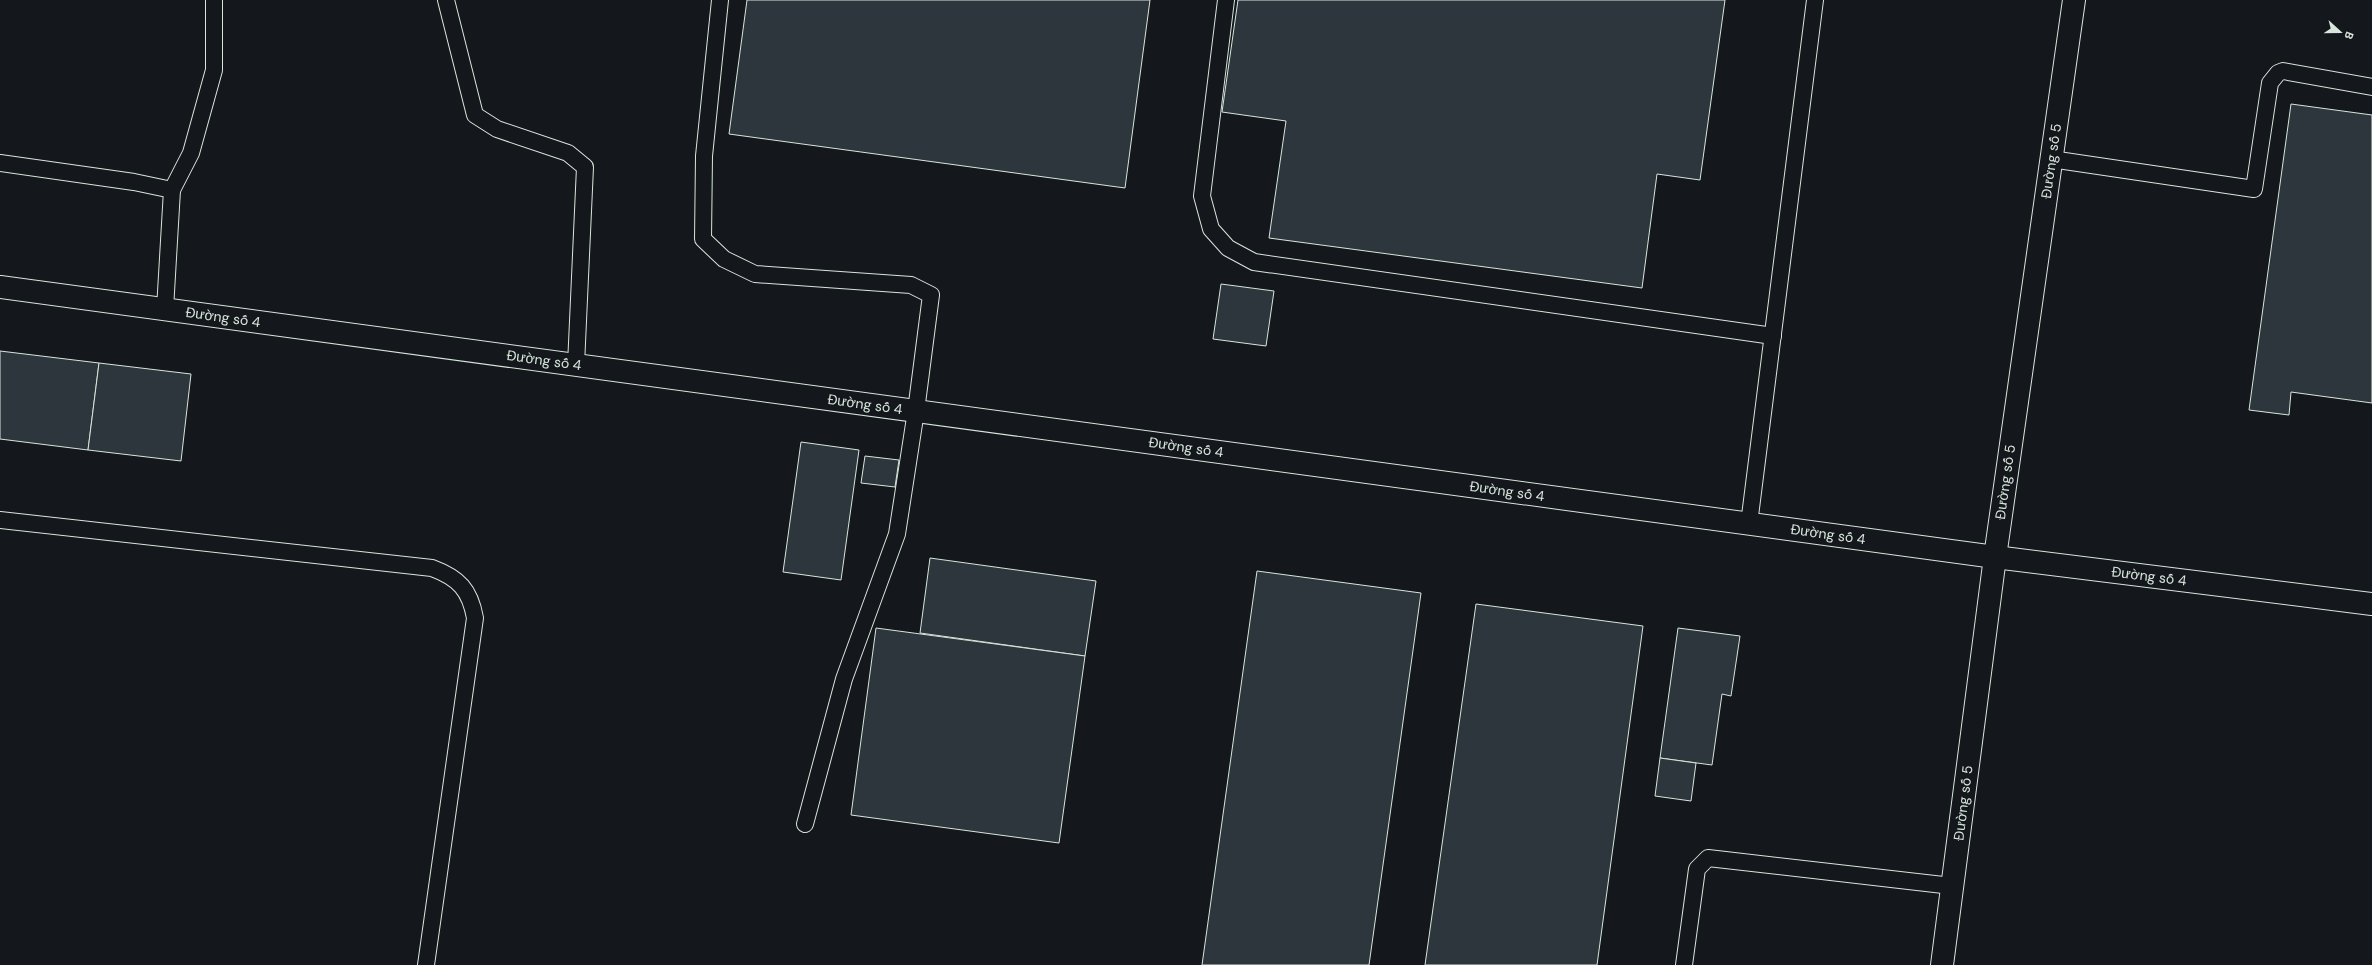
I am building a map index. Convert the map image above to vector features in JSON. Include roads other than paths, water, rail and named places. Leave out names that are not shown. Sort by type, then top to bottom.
[{"type":"street","name":"Đường số 5","points":[[1942,965],[1995,557],[2074,0]]},
{"type":"street","name":"Đường số 4","points":[[0,287],[1995,557],[2372,604]]},
{"type":"lane","points":[[165,309],[172,190],[191,153],[214,70],[214,0]]},
{"type":"lane","points":[[446,0],[475,115],[497,129],[568,153],[585,167],[576,365]]},
{"type":"lane","points":[[720,0],[704,156],[703,239],[724,259],[755,274],[911,284],[931,295],[916,411],[897,534],[844,679],[805,824]]},
{"type":"lane","points":[[1226,0],[1202,196],[1211,229],[1228,248],[1254,262],[1773,336]]},
{"type":"lane","points":[[1749,524],[1815,0]]},
{"type":"lane","points":[[2051,159],[2254,189],[2270,83],[2278,73],[2283,72],[2372,87]]},
{"type":"lane","points":[[0,163],[134,182],[172,190]]},
{"type":"lane","points":[[0,520],[432,568],[450,575],[462,586],[472,601],[475,618],[426,965]]},
{"type":"lane","points":[[1684,965],[1697,869],[1708,858],[1952,886]]}]
